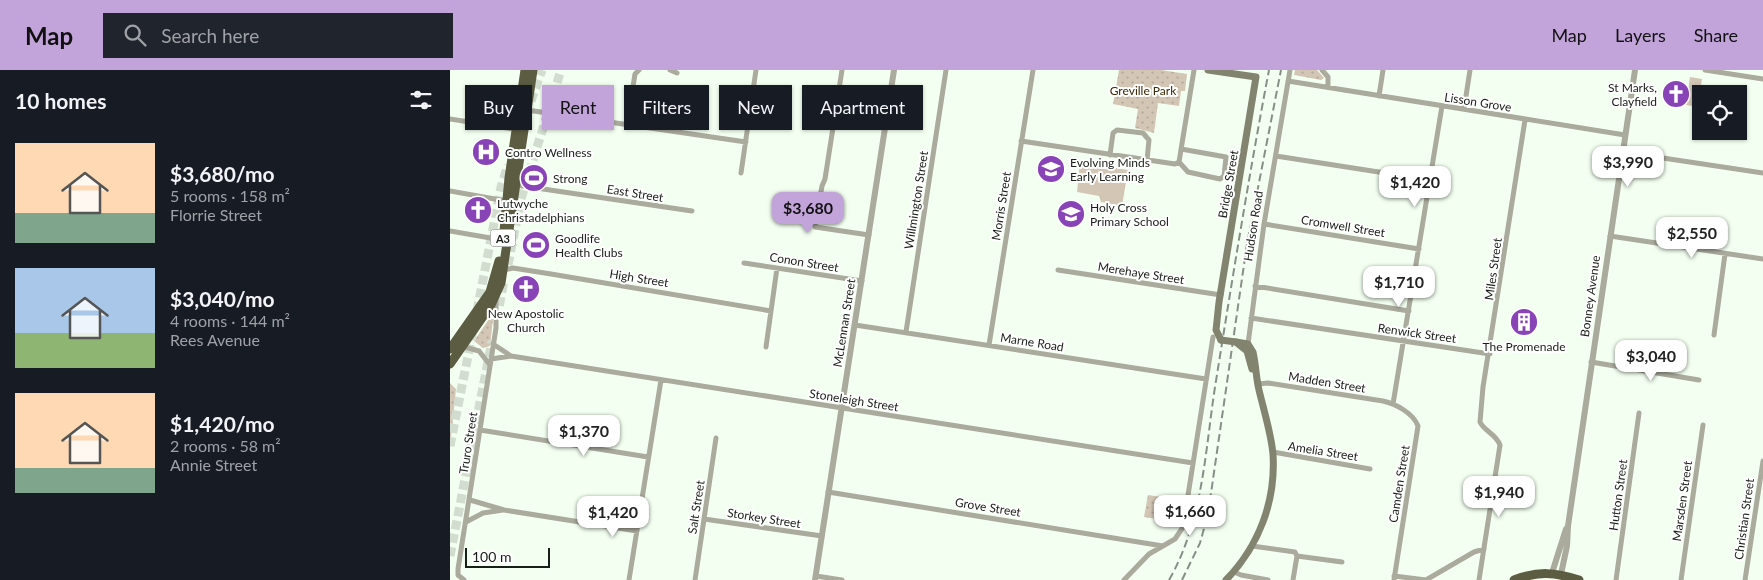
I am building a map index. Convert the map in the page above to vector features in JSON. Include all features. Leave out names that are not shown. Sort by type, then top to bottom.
[{"type":"highway","name":"A3","points":[[524,85],[525,70]]},
{"type":"highway","name":"A3","points":[[531,85],[533,70]]},
{"type":"highway","name":"A3","points":[[450,364],[497,295],[504,270],[516,184],[520,130]]},
{"type":"highway","name":"A3","points":[[450,349],[490,292],[496,278],[506,201],[520,130]]},
{"type":"highway","points":[[1514,580],[1534,574],[1579,580]]},
{"type":"main road","points":[[1212,70],[1257,74]]},
{"type":"main road","name":"Bridge Street","points":[[1221,340],[1216,330],[1220,298],[1257,74]]},
{"type":"main road","name":"Bridge Street","points":[[1213,336],[1214,318],[1220,298]]},
{"type":"main road","points":[[1213,336],[1216,340],[1236,342],[1246,346]]},
{"type":"main road","name":"Hudson Road","points":[[1226,580],[1252,546],[1266,515],[1270,500],[1273,452],[1258,384],[1254,356],[1246,346]]},
{"type":"street","points":[[633,85],[635,74],[638,70]]},
{"type":"street","points":[[670,70],[676,73]]},
{"type":"street","points":[[741,172],[756,70]]},
{"type":"street","points":[[842,70],[826,178],[822,186],[815,227],[869,235]]},
{"type":"street","name":"McLennan Street","points":[[815,578],[894,70]]},
{"type":"street","name":"Willmington Street","points":[[906,332],[946,70]]},
{"type":"street","name":"Morris Street","points":[[989,345],[1033,70]]},
{"type":"street","points":[[1178,162],[1194,70]]},
{"type":"street","name":"Hudson Road","points":[[1246,346],[1290,70]]},
{"type":"street","points":[[1322,70],[1328,77],[1328,87]]},
{"type":"street","points":[[1379,96],[1383,70]]},
{"type":"street","points":[[1464,109],[1470,70]]},
{"type":"street","name":"Bonney Avenue","points":[[1556,577],[1568,526],[1635,70]]},
{"type":"street","points":[[1705,70],[1763,79]]},
{"type":"street","points":[[1756,78],[1758,70]]},
{"type":"street","name":"Lisson Grove","points":[[1288,81],[1625,136]]},
{"type":"street","points":[[1393,404],[1442,106]]},
{"type":"street","points":[[532,111],[624,125]]},
{"type":"street","points":[[450,119],[465,121]]},
{"type":"street","name":"Miles Street","points":[[1484,549],[1500,445],[1497,438],[1482,426],[1480,422],[1483,387],[1490,354],[1525,120]]},
{"type":"street","points":[[662,130],[746,142]]},
{"type":"street","points":[[1110,155],[1114,133],[1117,130],[1143,134],[1149,140],[1147,160]]},
{"type":"street","points":[[1021,141],[1171,164],[1178,162]]},
{"type":"street","points":[[1178,162],[1188,172],[1220,179],[1224,176],[1226,156],[1181,149]]},
{"type":"street","points":[[1623,152],[1763,173]]},
{"type":"street","points":[[1276,156],[1430,180]]},
{"type":"street","name":"East Street","points":[[516,184],[692,212]]},
{"type":"street","points":[[450,191],[506,201]]},
{"type":"street","name":"Cromwell Street","points":[[1264,224],[1419,249]]},
{"type":"street","points":[[450,231],[502,240]]},
{"type":"street","points":[[1610,236],[1763,259]]},
{"type":"street","points":[[1714,335],[1725,254]]},
{"type":"street","name":"Conon Street","points":[[744,263],[862,281]]},
{"type":"street","points":[[766,347],[777,268]]},
{"type":"street","name":"High Street","points":[[504,270],[516,269],[771,312]]},
{"type":"street","name":"Merehaye Street","points":[[1058,270],[1220,298]]},
{"type":"street","points":[[1255,286],[1409,311]]},
{"type":"street","name":"Truro Street","points":[[464,580],[459,576],[458,571],[494,344],[497,321],[497,295]]},
{"type":"street","name":"Renwick Street","points":[[1251,318],[1490,354]]},
{"type":"street","name":"Marne Road","points":[[855,325],[1206,379]]},
{"type":"street","name":"Bridge Street","points":[[1124,580],[1149,554],[1175,538],[1183,527],[1213,336]]},
{"type":"street","name":"Stoneleigh Street","points":[[494,344],[511,356]]},
{"type":"street","points":[[450,349],[463,346],[479,351],[491,362]]},
{"type":"street","name":"Stoneleigh Street","points":[[491,362],[511,356],[1193,463]]},
{"type":"street","points":[[1591,362],[1699,380]]},
{"type":"street","points":[[629,580],[661,380]]},
{"type":"street","name":"Madden Street","points":[[1258,384],[1268,383],[1393,404]]},
{"type":"street","name":"Camden Street","points":[[1393,404],[1415,419],[1418,426],[1394,578]]},
{"type":"street","name":"Hutton Street","points":[[1616,580],[1639,413]]},
{"type":"street","name":"Marsden Street","points":[[1681,580],[1703,425]]},
{"type":"street","points":[[480,430],[648,457]]},
{"type":"street","name":"Salt Street","points":[[695,580],[716,438]]},
{"type":"street","name":"Amelia Street","points":[[1273,452],[1370,468]]},
{"type":"street","name":"Christian Street","points":[[1745,580],[1763,461]]},
{"type":"street","name":"Grove Street","points":[[828,492],[1163,546]]},
{"type":"street","points":[[470,500],[504,510],[637,532]]},
{"type":"street","points":[[466,522],[483,512],[504,510]]},
{"type":"street","name":"Storkey Street","points":[[704,519],[822,536]]},
{"type":"street","points":[[1144,542],[1149,554]]},
{"type":"street","points":[[1252,546],[1296,552],[1293,580]]},
{"type":"street","points":[[1394,578],[1426,580],[1473,552],[1484,549],[1479,580]]},
{"type":"street","points":[[1297,556],[1342,562]]},
{"type":"street","points":[[1234,572],[1241,576],[1268,580]]},
{"type":"street","points":[[815,578],[842,580]]},
{"type":"green space","name":"Greville Park","points":[[1119,70],[1161,70],[1187,74],[1185,91],[1181,91],[1179,106],[1158,103],[1154,133],[1135,128],[1138,109],[1113,104]]},
{"type":"green space","points":[[1295,70],[1317,70],[1324,78],[1321,80],[1294,75]]},
{"type":"green space","points":[[1690,77],[1702,79],[1701,85],[1692,85],[1692,106],[1686,105]]},
{"type":"green space","points":[[1080,162],[1128,170],[1122,206],[1101,202],[1099,196],[1077,192]]},
{"type":"green space","points":[[489,319],[493,319],[490,346],[483,348],[474,341]]},
{"type":"green space","points":[[450,383],[456,389],[450,448]]},
{"type":"green space","points":[[1148,495],[1181,500],[1178,522],[1144,517]]},
{"type":"tunnel","points":[[532,98],[542,70]]},
{"type":"tunnel","points":[[508,265],[521,199],[561,70]]},
{"type":"tunnel","points":[[477,311],[501,187],[508,165]]},
{"type":"tunnel","points":[[497,319],[504,280]]},
{"type":"tunnel","points":[[450,446],[473,331]]},
{"type":"tunnel","points":[[450,556],[492,341]]},
{"type":"railway","points":[[1169,580],[1189,534],[1201,486],[1234,268],[1269,70]]},
{"type":"railway","points":[[1182,580],[1200,543],[1208,514],[1247,244],[1281,70]]},
{"type":"place","name":"St Marks, Clayfield","points":[[1676,94]]},
{"type":"place","name":"Contro Wellness","points":[[486,152]]},
{"type":"place","name":"Evolving Minds Early Learning","points":[[1051,169]]},
{"type":"place","name":"Strong","points":[[534,178]]},
{"type":"place","name":"Lutwyche Christadelphians","points":[[478,210]]},
{"type":"place","name":"Holy Cross Primary School","points":[[1071,214]]},
{"type":"place","name":"Goodlife Health Clubs","points":[[536,245]]},
{"type":"place","name":"New Apostolic Church","points":[[526,289]]},
{"type":"place","name":"The Promenade","points":[[1524,322]]}]
